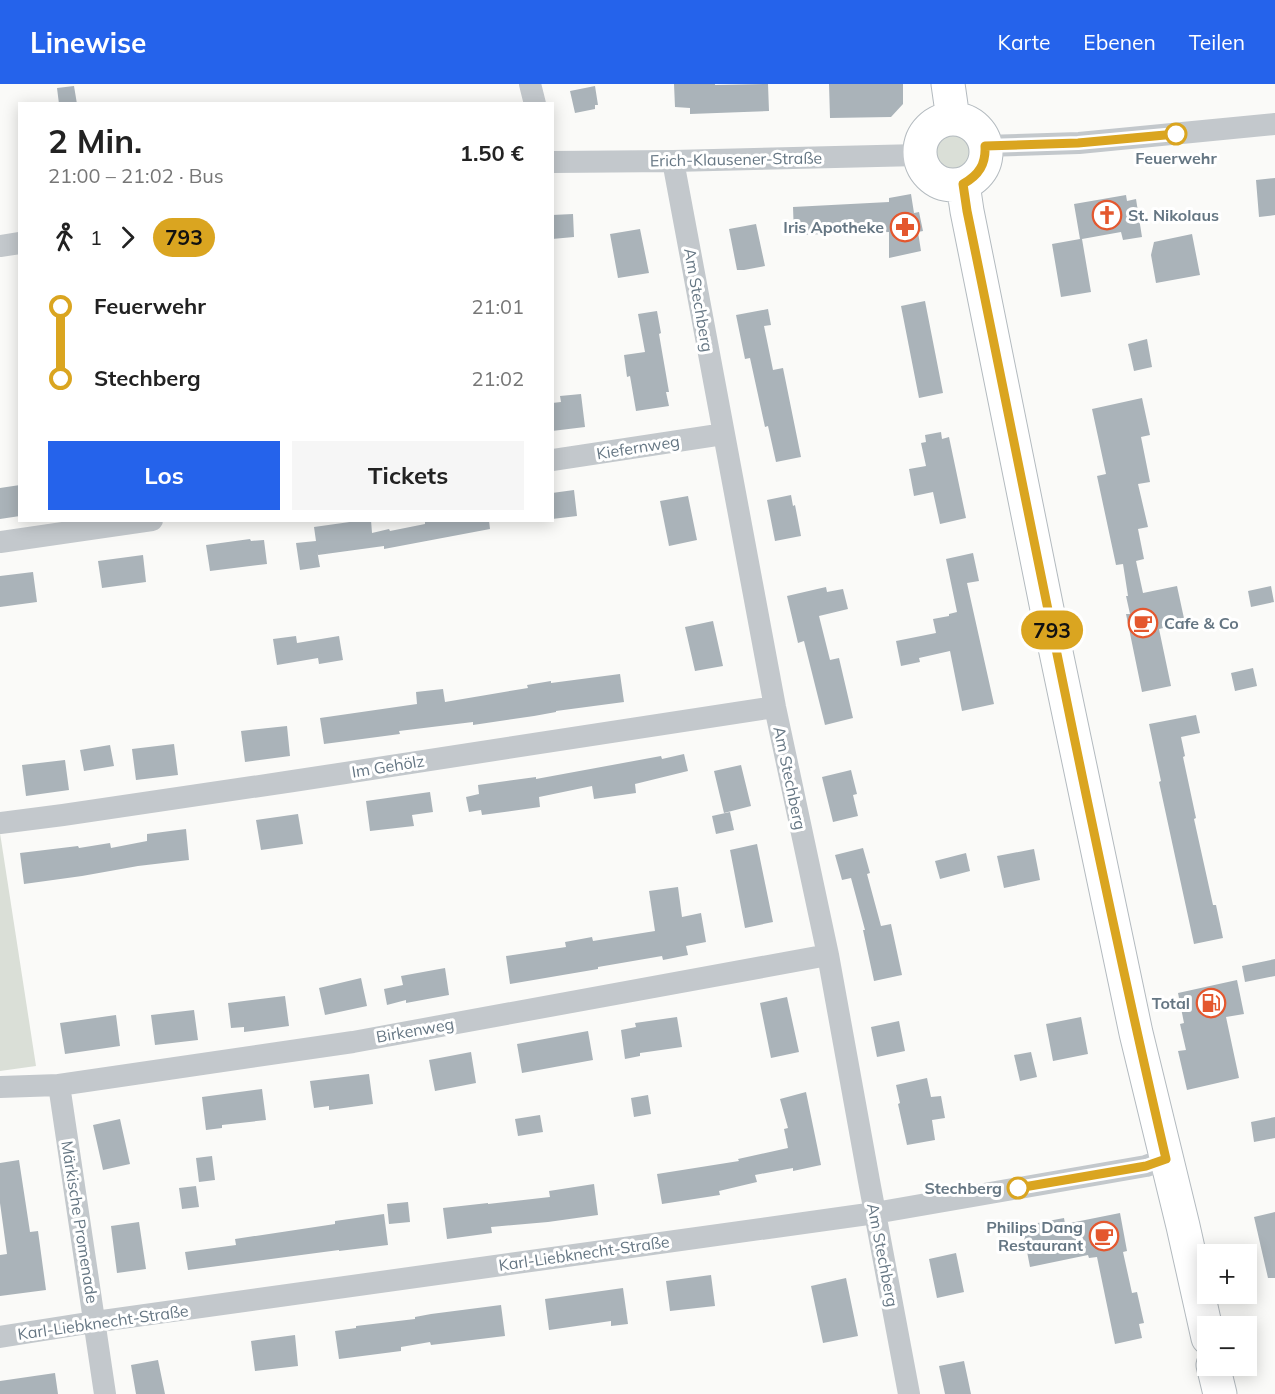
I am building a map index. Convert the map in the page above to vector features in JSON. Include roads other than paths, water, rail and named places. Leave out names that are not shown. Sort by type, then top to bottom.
[{"type":"main road","points":[[948,84],[953,119]]},
{"type":"main road","points":[[942,120],[964,121],[974,127],[981,135],[985,146],[986,156],[983,165],[978,173],[963,184],[944,184],[935,180],[922,165],[920,144],[932,126],[942,120]]},
{"type":"main road","points":[[963,184],[1056,652],[1134,1021],[1203,1316]]},
{"type":"main road","points":[[1216,1376],[1220,1394]]},
{"type":"street","points":[[530,84],[534,102]]},
{"type":"street","points":[[985,146],[1078,143],[1275,123]]},
{"type":"street","name":"Erich-Klausener-Straße","points":[[554,162],[920,155]]},
{"type":"street","name":"Am Stechberg","points":[[673,161],[775,707],[828,955],[909,1394]]},
{"type":"street","points":[[0,246],[18,243]]},
{"type":"street","name":"Kiefernweg","points":[[554,460],[723,434]]},
{"type":"street","points":[[0,542],[138,522]]},
{"type":"street","name":"Im Gehölz","points":[[0,823],[282,783],[775,707]]},
{"type":"street","name":"Birkenweg","points":[[0,1087],[59,1085],[353,1042],[828,955]]},
{"type":"street","name":"Märkische Promenade","points":[[59,1085],[105,1394]]},
{"type":"street","name":"Karl-Liebknecht-Straße","points":[[0,1337],[875,1213],[1146,1166],[1166,1159]]},
{"type":"place","name":"Feuerwehr","points":[[1176,134]]},
{"type":"place","name":"St. Nikolaus","points":[[1107,215]]},
{"type":"place","name":"Iris Apotheke","points":[[905,227]]},
{"type":"place","name":"Cafe & Co","points":[[1143,623]]},
{"type":"place","name":"Total","points":[[1211,1003]]},
{"type":"place","name":"Stechberg","points":[[1018,1188]]},
{"type":"place","name":"Philips Dang Restaurant","points":[[1104,1236]]}]
